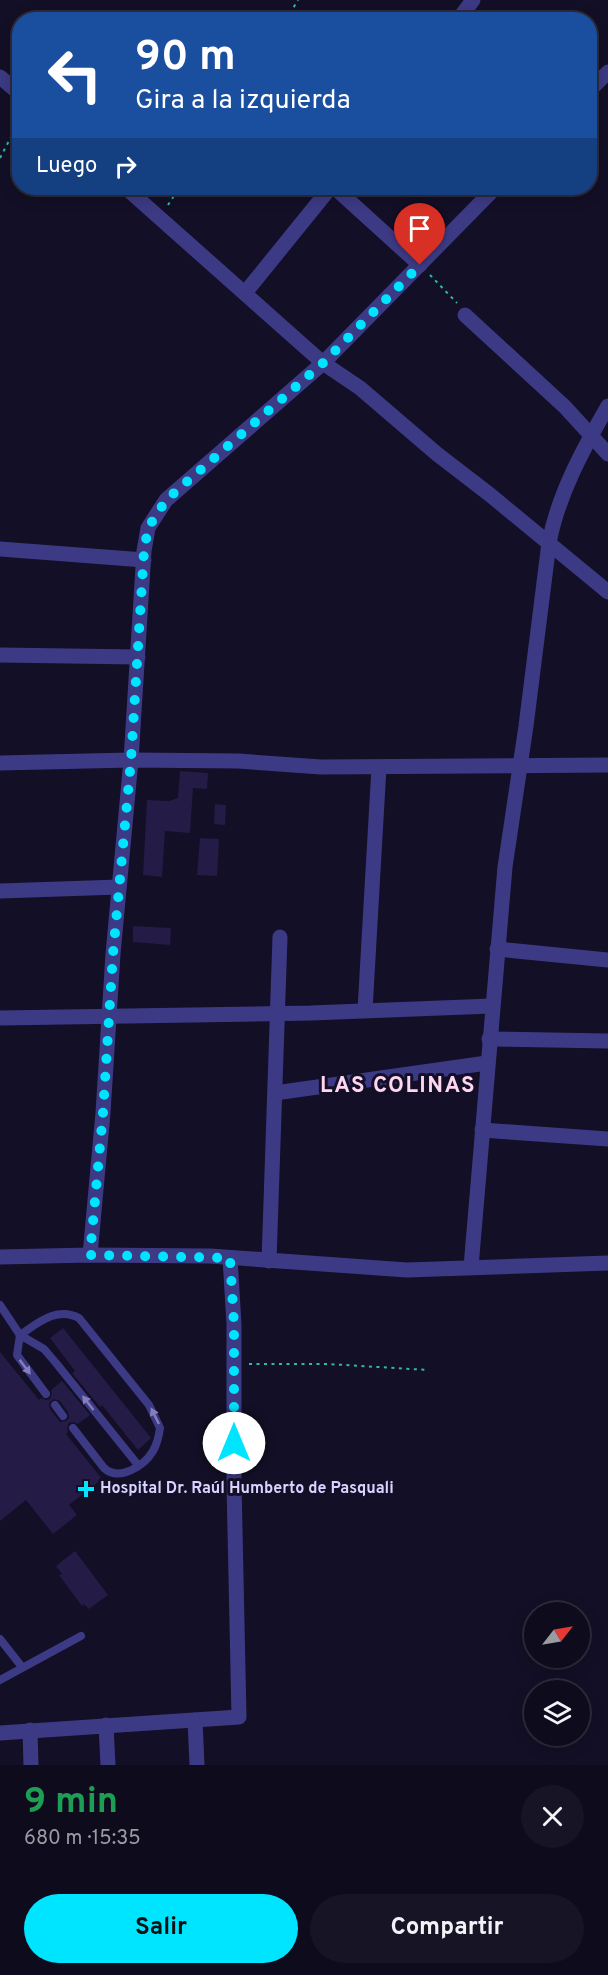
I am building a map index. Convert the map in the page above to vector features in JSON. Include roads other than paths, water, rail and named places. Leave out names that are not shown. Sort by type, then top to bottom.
[{"type":"street","points":[[597,83],[608,72]]},
{"type":"street","points":[[0,77],[12,87]]},
{"type":"street","points":[[134,195],[323,363],[360,388],[437,454],[608,592]]},
{"type":"street","points":[[245,293],[324,195]]},
{"type":"street","points":[[343,195],[420,265]]},
{"type":"street","points":[[90,1255],[148,528],[166,500],[323,363],[488,195]]},
{"type":"street","points":[[465,315],[565,407],[608,454]]},
{"type":"street","points":[[471,1267],[505,867],[549,543],[559,505],[591,435],[608,406]]},
{"type":"street","points":[[0,549],[144,560]]},
{"type":"street","points":[[0,655],[138,657]]},
{"type":"street","points":[[0,763],[131,760],[238,761],[321,767],[608,765]]},
{"type":"street","points":[[365,1010],[379,767]]},
{"type":"street","points":[[0,891],[119,887]]},
{"type":"street","points":[[269,1261],[280,937]]},
{"type":"street","points":[[497,949],[608,960]]},
{"type":"street","points":[[0,1018],[492,1006]]},
{"type":"street","points":[[489,1039],[608,1041]]},
{"type":"street","points":[[275,1093],[487,1064]]},
{"type":"street","points":[[482,1130],[608,1139]]},
{"type":"street","points":[[0,1257],[90,1255],[230,1258],[407,1270],[608,1263]]},
{"type":"street","points":[[0,1733],[239,1717],[234,1484],[235,1364],[230,1258]]},
{"type":"street","points":[[195,1720],[197,1765]]},
{"type":"street","points":[[106,1725],[108,1765]]},
{"type":"street","points":[[30,1730],[31,1765]]},
{"type":"lane","points":[[0,1305],[21,1335],[44,1349],[138,1465]]},
{"type":"lane","points":[[46,1394],[17,1355],[21,1335],[51,1316],[63,1313],[79,1318],[149,1405],[160,1428],[158,1439],[147,1459],[127,1472],[110,1474],[74,1428]]},
{"type":"lane","points":[[55,1405],[63,1416]]},
{"type":"lane","points":[[0,1680],[81,1636]]},
{"type":"lane","points":[[0,1639],[22,1667]]},
{"type":"place","name":"Hospital Dr. Raúl Humberto de Pasquali","points":[[86,1489]]},
{"type":"district","name":"LAS COLINAS","points":[[398,1086]]}]
